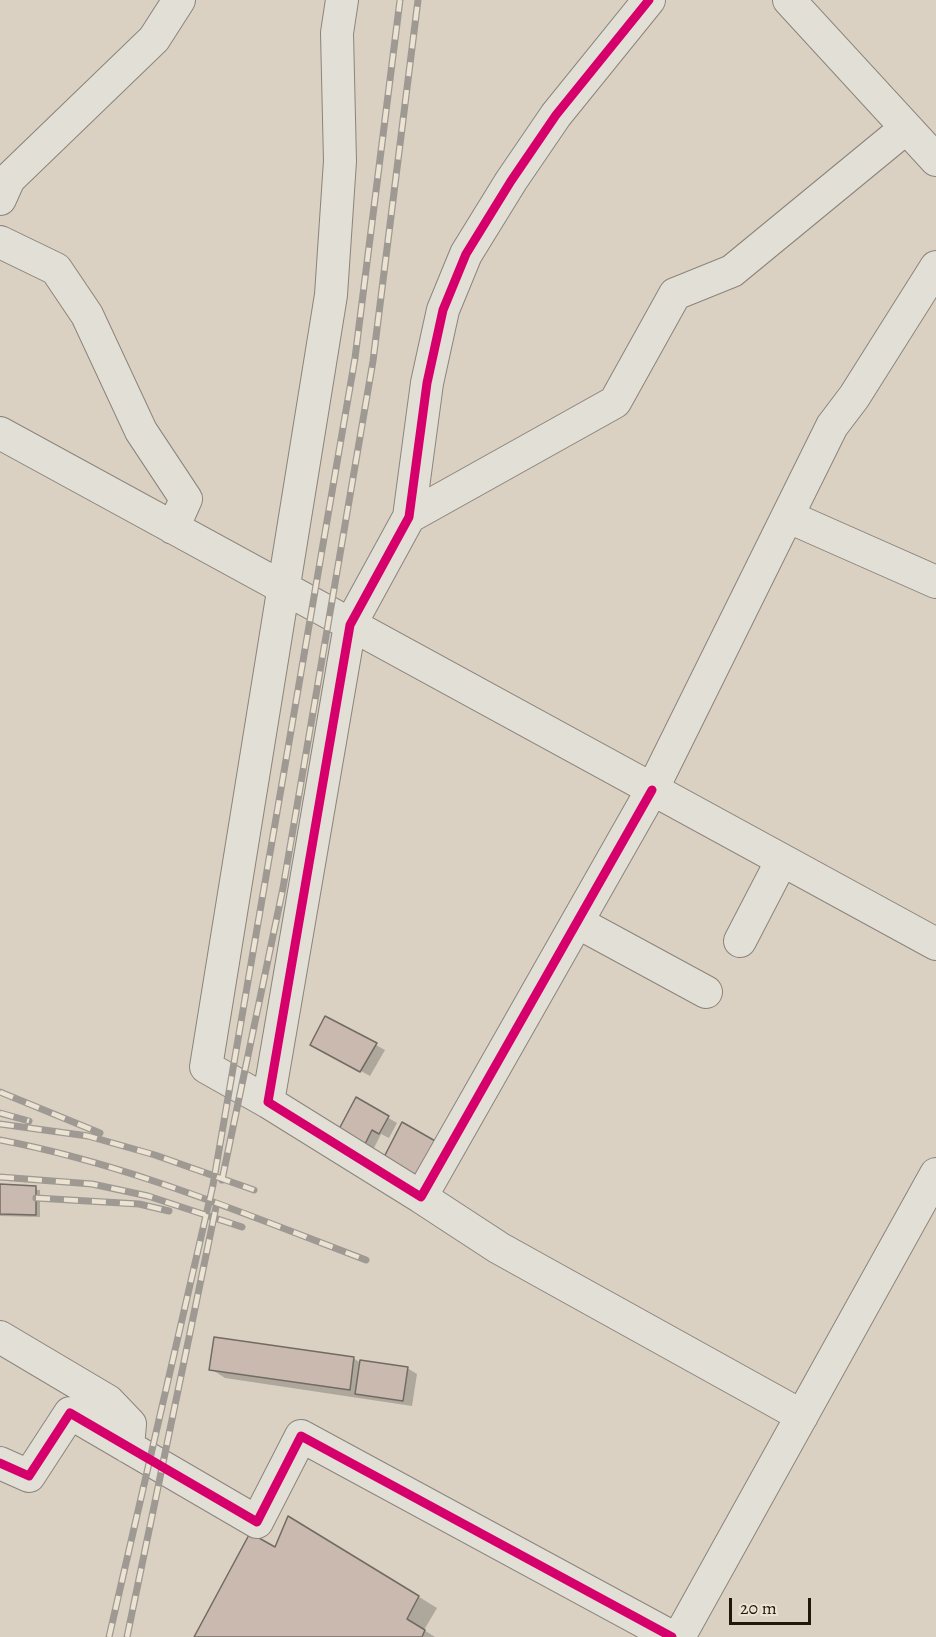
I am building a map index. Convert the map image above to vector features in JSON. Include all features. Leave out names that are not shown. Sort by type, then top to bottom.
[{"type":"street","points":[[0,199],[9,179],[154,39],[179,0]]},
{"type":"street","points":[[342,0],[337,33],[340,161],[331,295],[206,1067],[268,1101],[499,1248],[802,1416]]},
{"type":"street","points":[[268,1101],[350,625],[409,517],[427,383],[443,310],[466,254],[511,180],[556,115],[649,0]]},
{"type":"street","points":[[789,0],[936,160]]},
{"type":"street","points":[[409,517],[615,402],[675,294],[732,271],[906,128]]},
{"type":"street","points":[[0,242],[56,269],[87,315],[141,431],[186,499],[173,528]]},
{"type":"street","points":[[421,1197],[652,790],[832,426],[854,397],[936,267]]},
{"type":"street","points":[[0,433],[936,944]]},
{"type":"street","points":[[789,517],[936,582]]},
{"type":"street","points":[[740,941],[782,860]]},
{"type":"street","points":[[577,922],[706,992]]},
{"type":"street","points":[[679,1637],[936,1174]]},
{"type":"street","points":[[0,1337],[108,1401],[130,1424],[128,1447]]},
{"type":"street","points":[[0,1463],[29,1476],[70,1413],[256,1522],[302,1436],[672,1637]]},
{"type":"building","points":[[325,1016],[377,1043],[360,1072],[310,1045]]},
{"type":"building","points":[[356,1097],[389,1116],[379,1134],[372,1130],[364,1146],[338,1131]]},
{"type":"building","points":[[402,1122],[437,1142],[417,1177],[383,1159]]},
{"type":"building","points":[[0,1184],[36,1186],[36,1215],[0,1214]]},
{"type":"building","points":[[214,1337],[354,1357],[350,1390],[209,1370]]},
{"type":"building","points":[[360,1360],[408,1367],[403,1401],[355,1394]]},
{"type":"building","points":[[288,1516],[419,1596],[407,1619],[425,1630],[422,1637],[194,1637],[250,1533],[275,1547]]},
{"type":"railway","points":[[109,1637],[213,1185],[355,358],[400,0]]},
{"type":"railway","points":[[222,1180],[283,888],[373,361],[418,0]]},
{"type":"railway","points":[[0,1092],[100,1133]]},
{"type":"railway","points":[[0,1113],[29,1121]]},
{"type":"railway","points":[[0,1124],[88,1136],[155,1155],[254,1190]]},
{"type":"railway","points":[[0,1140],[94,1162],[140,1176],[366,1260]]},
{"type":"railway","points":[[0,1177],[92,1184],[148,1196],[242,1227]]},
{"type":"railway","points":[[36,1198],[139,1204],[169,1211]]},
{"type":"railway","points":[[127,1637],[216,1207]]},
{"type":"cycle path","points":[[649,0],[556,115],[511,181],[466,254],[443,310],[427,383],[409,517],[350,625],[268,1102],[421,1197],[652,790]]},
{"type":"cycle path","points":[[0,1463],[29,1476],[70,1413],[257,1522],[301,1436],[672,1637]]}]
